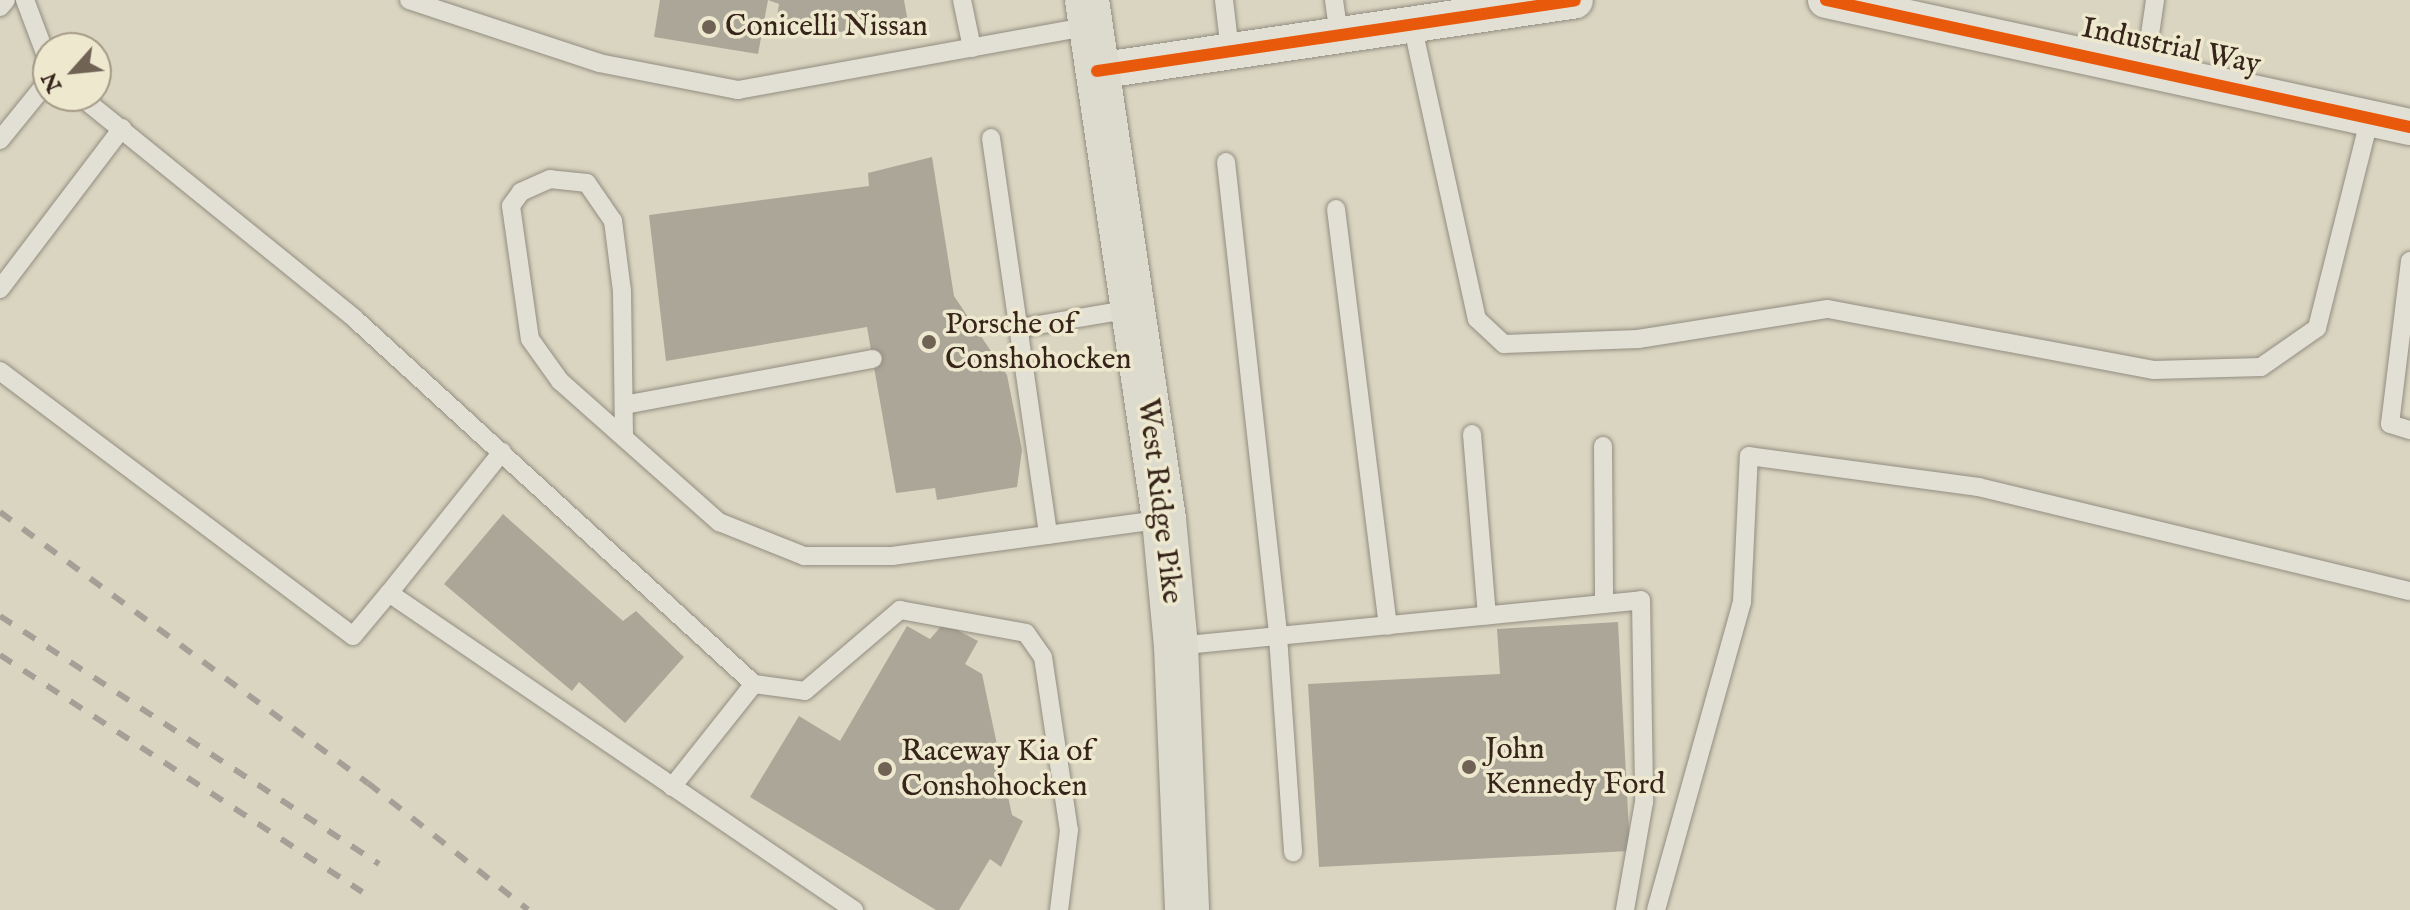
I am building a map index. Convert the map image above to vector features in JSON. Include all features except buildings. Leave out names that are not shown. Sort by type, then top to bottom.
[{"type":"main road","name":"West Ridge Pike","points":[[1089,13],[1164,519],[1176,646],[1187,910]]},
{"type":"street","points":[[1097,71],[1230,51],[1336,18],[1412,24],[1471,8],[1575,0]]},
{"type":"street","name":"Industrial Way","points":[[1826,0],[2410,127]]},
{"type":"lane","points":[[0,7],[6,0]]},
{"type":"lane","points":[[25,0],[37,32]]},
{"type":"lane","points":[[409,0],[599,63],[738,90],[972,48],[1089,13]]},
{"type":"lane","points":[[962,0],[972,48]]},
{"type":"lane","points":[[1224,0],[1230,51]]},
{"type":"lane","points":[[2145,68],[2155,0]]},
{"type":"lane","points":[[1412,24],[1477,319],[1504,344],[1638,339],[1828,309],[2154,370],[2261,367],[2317,328],[2370,117]]},
{"type":"lane","points":[[0,140],[32,101]]},
{"type":"lane","points":[[101,112],[355,319],[754,684],[805,691],[900,610],[1026,633],[1043,657],[1069,830],[1059,910]]},
{"type":"lane","points":[[0,289],[122,128]]},
{"type":"lane","points":[[991,138],[1048,535]]},
{"type":"lane","points":[[1226,162],[1278,636],[1293,852]]},
{"type":"lane","points":[[624,435],[622,291],[613,221],[587,183],[550,179],[521,192],[511,206],[530,339],[560,381],[719,522],[804,556],[892,556],[1164,519]]},
{"type":"lane","points":[[1336,209],[1388,626]]},
{"type":"lane","points":[[2410,261],[2390,424],[2410,430]]},
{"type":"lane","points":[[1020,328],[1132,309]]},
{"type":"lane","points":[[624,405],[873,359]]},
{"type":"lane","points":[[0,371],[353,636],[502,452]]},
{"type":"lane","points":[[1472,434],[1487,615]]},
{"type":"lane","points":[[1603,446],[1604,604]]},
{"type":"lane","points":[[1656,910],[1742,602],[1749,456],[1979,487],[2410,591]]},
{"type":"lane","points":[[389,593],[854,910]]},
{"type":"lane","points":[[1176,646],[1641,600],[1644,802],[1625,910]]},
{"type":"lane","points":[[672,787],[754,684]]},
{"type":"railway","points":[[0,512],[368,783],[528,910]]},
{"type":"railway","points":[[0,616],[379,864]]},
{"type":"railway","points":[[0,655],[362,892]]},
{"type":"cycle path","points":[[1097,71],[1575,0]]},
{"type":"cycle path","points":[[1826,0],[2410,127]]},
{"type":"place","name":"Conicelli Nissan","points":[[709,27]]},
{"type":"place","name":"Porsche of Conshohocken","points":[[929,342]]},
{"type":"place","name":"John Kennedy Ford","points":[[1469,767]]},
{"type":"place","name":"Raceway Kia of Conshohocken","points":[[885,769]]}]
